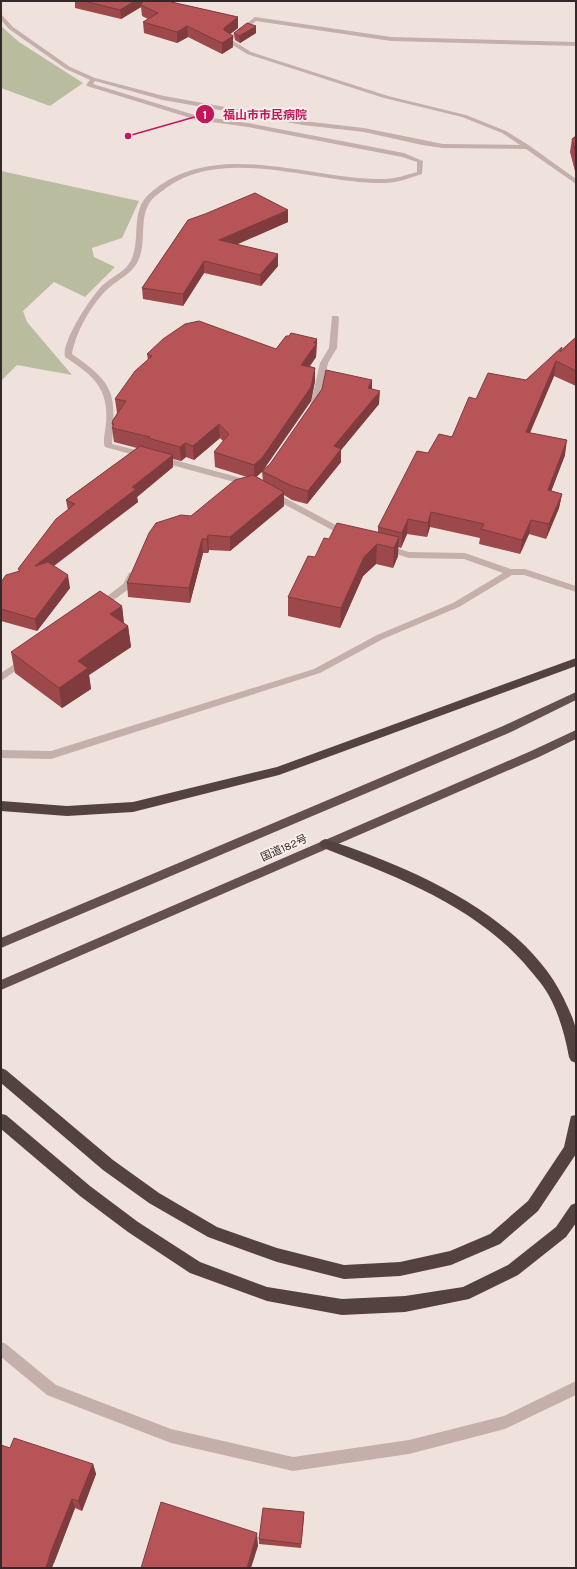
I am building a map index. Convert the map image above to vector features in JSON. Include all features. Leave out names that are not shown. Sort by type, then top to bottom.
[{"type":"highway","points":[[1,806],[68,811],[133,807],[279,771],[576,662]]},
{"type":"highway","name":"国道182号","points":[[1,943],[506,729],[576,696]]},
{"type":"highway","name":"国道182号","points":[[1,985],[535,754],[576,734]]},
{"type":"highway","points":[[325,844],[388,868],[444,893],[488,922],[523,951],[555,992],[572,1038],[576,1057]]},
{"type":"highway","points":[[1,1074],[108,1164],[154,1198],[213,1232],[277,1255],[344,1272],[407,1268],[450,1258],[495,1239],[533,1206],[571,1149],[576,1121]]},
{"type":"highway","points":[[1,1120],[85,1191],[133,1227],[196,1268],[267,1294],[342,1307],[405,1304],[464,1294],[513,1270],[560,1232],[576,1210]]},
{"type":"street","points":[[1,16],[11,28],[68,68],[93,79],[171,99],[303,123],[364,130],[422,143],[443,146],[528,147]]},
{"type":"street","points":[[576,44],[391,39],[255,19],[240,28],[228,40],[249,53],[386,97],[464,116],[504,132],[528,147],[576,182]]},
{"type":"street","points":[[93,79],[89,85],[197,118],[248,125],[404,155],[420,161],[420,173],[385,181],[336,177],[235,165],[209,167],[170,182],[151,196],[141,209],[140,244],[133,264],[101,290],[70,343],[68,355],[89,369],[101,384],[110,400],[108,445],[259,485],[357,540]]},
{"type":"street","points":[[308,414],[316,402],[324,363],[333,348],[335,318]]},
{"type":"street","points":[[239,489],[259,485]]},
{"type":"street","points":[[379,546],[409,555],[465,556],[510,572],[525,572],[576,589]]},
{"type":"street","points":[[90,614],[128,586],[136,566]]},
{"type":"street","points":[[1,754],[51,755],[317,671],[380,637],[456,605],[510,572]]},
{"type":"street","points":[[1,678],[33,655]]},
{"type":"street","points":[[1,1349],[52,1390],[171,1436],[293,1464],[409,1448],[505,1422],[576,1388]]},
{"type":"green space","points":[[1,26],[19,42],[83,83],[50,106],[1,88]]},
{"type":"green space","points":[[1,171],[139,201],[122,238],[92,248],[94,257],[115,267],[85,297],[54,282],[23,311],[27,322],[72,375],[17,365],[1,381]]},
{"type":"building","points":[[84,1],[135,1],[120,10]]},
{"type":"building","points":[[143,1],[167,1],[238,17],[224,28],[224,30],[233,36],[222,43],[187,26],[177,32],[143,22],[158,13],[141,5]]},
{"type":"building","points":[[247,23],[256,26],[239,36],[234,33]]},
{"type":"building","points":[[576,136],[576,153],[572,139]]},
{"type":"building","points":[[255,193],[288,210],[219,240],[278,254],[260,275],[204,261],[183,294],[142,288],[188,220]]},
{"type":"building","points":[[199,321],[276,349],[286,336],[289,336],[291,333],[317,339],[314,343],[317,343],[301,365],[315,368],[311,387],[262,458],[254,465],[214,452],[229,434],[219,424],[193,446],[185,443],[180,447],[148,438],[150,437],[112,428],[114,424],[112,424],[113,420],[126,401],[115,399],[135,371],[152,356],[147,354],[163,339],[185,324]]},
{"type":"building","points":[[576,337],[576,371],[556,361],[526,432],[567,440],[548,490],[562,494],[549,524],[531,520],[522,540],[481,529],[484,524],[431,512],[428,523],[408,519],[402,533],[378,527],[417,451],[428,453],[439,434],[452,437],[469,397],[476,399],[488,373],[526,380],[562,347],[560,352]]},
{"type":"building","points":[[326,370],[372,380],[368,388],[380,391],[334,446],[341,449],[308,491],[292,486],[262,471],[270,464],[322,389]]},
{"type":"building","points":[[140,446],[173,455],[132,487],[136,489],[35,566],[48,562],[68,575],[35,619],[1,609],[1,582],[6,575],[20,571],[18,569],[56,519],[75,504],[66,500]]},
{"type":"building","points":[[253,475],[284,492],[230,537],[208,535],[207,539],[202,539],[189,588],[127,583],[149,533],[156,523],[181,515],[191,516],[235,480]]},
{"type":"building","points":[[337,523],[399,537],[394,548],[377,544],[364,557],[341,608],[288,597],[308,556],[315,557],[324,538],[329,539]]},
{"type":"building","points":[[100,591],[122,606],[110,614],[128,626],[78,661],[88,668],[59,688],[11,652]]},
{"type":"building","points":[[14,1438],[93,1464],[78,1501],[72,1499],[46,1568],[1,1568],[1,1445],[10,1448]]},
{"type":"building","points":[[161,1502],[257,1533],[247,1568],[141,1568]]},
{"type":"building","points":[[263,1508],[304,1512],[301,1544],[259,1539]]},
{"type":"place","name":"福山市市民病院","points":[[128,136]]}]
